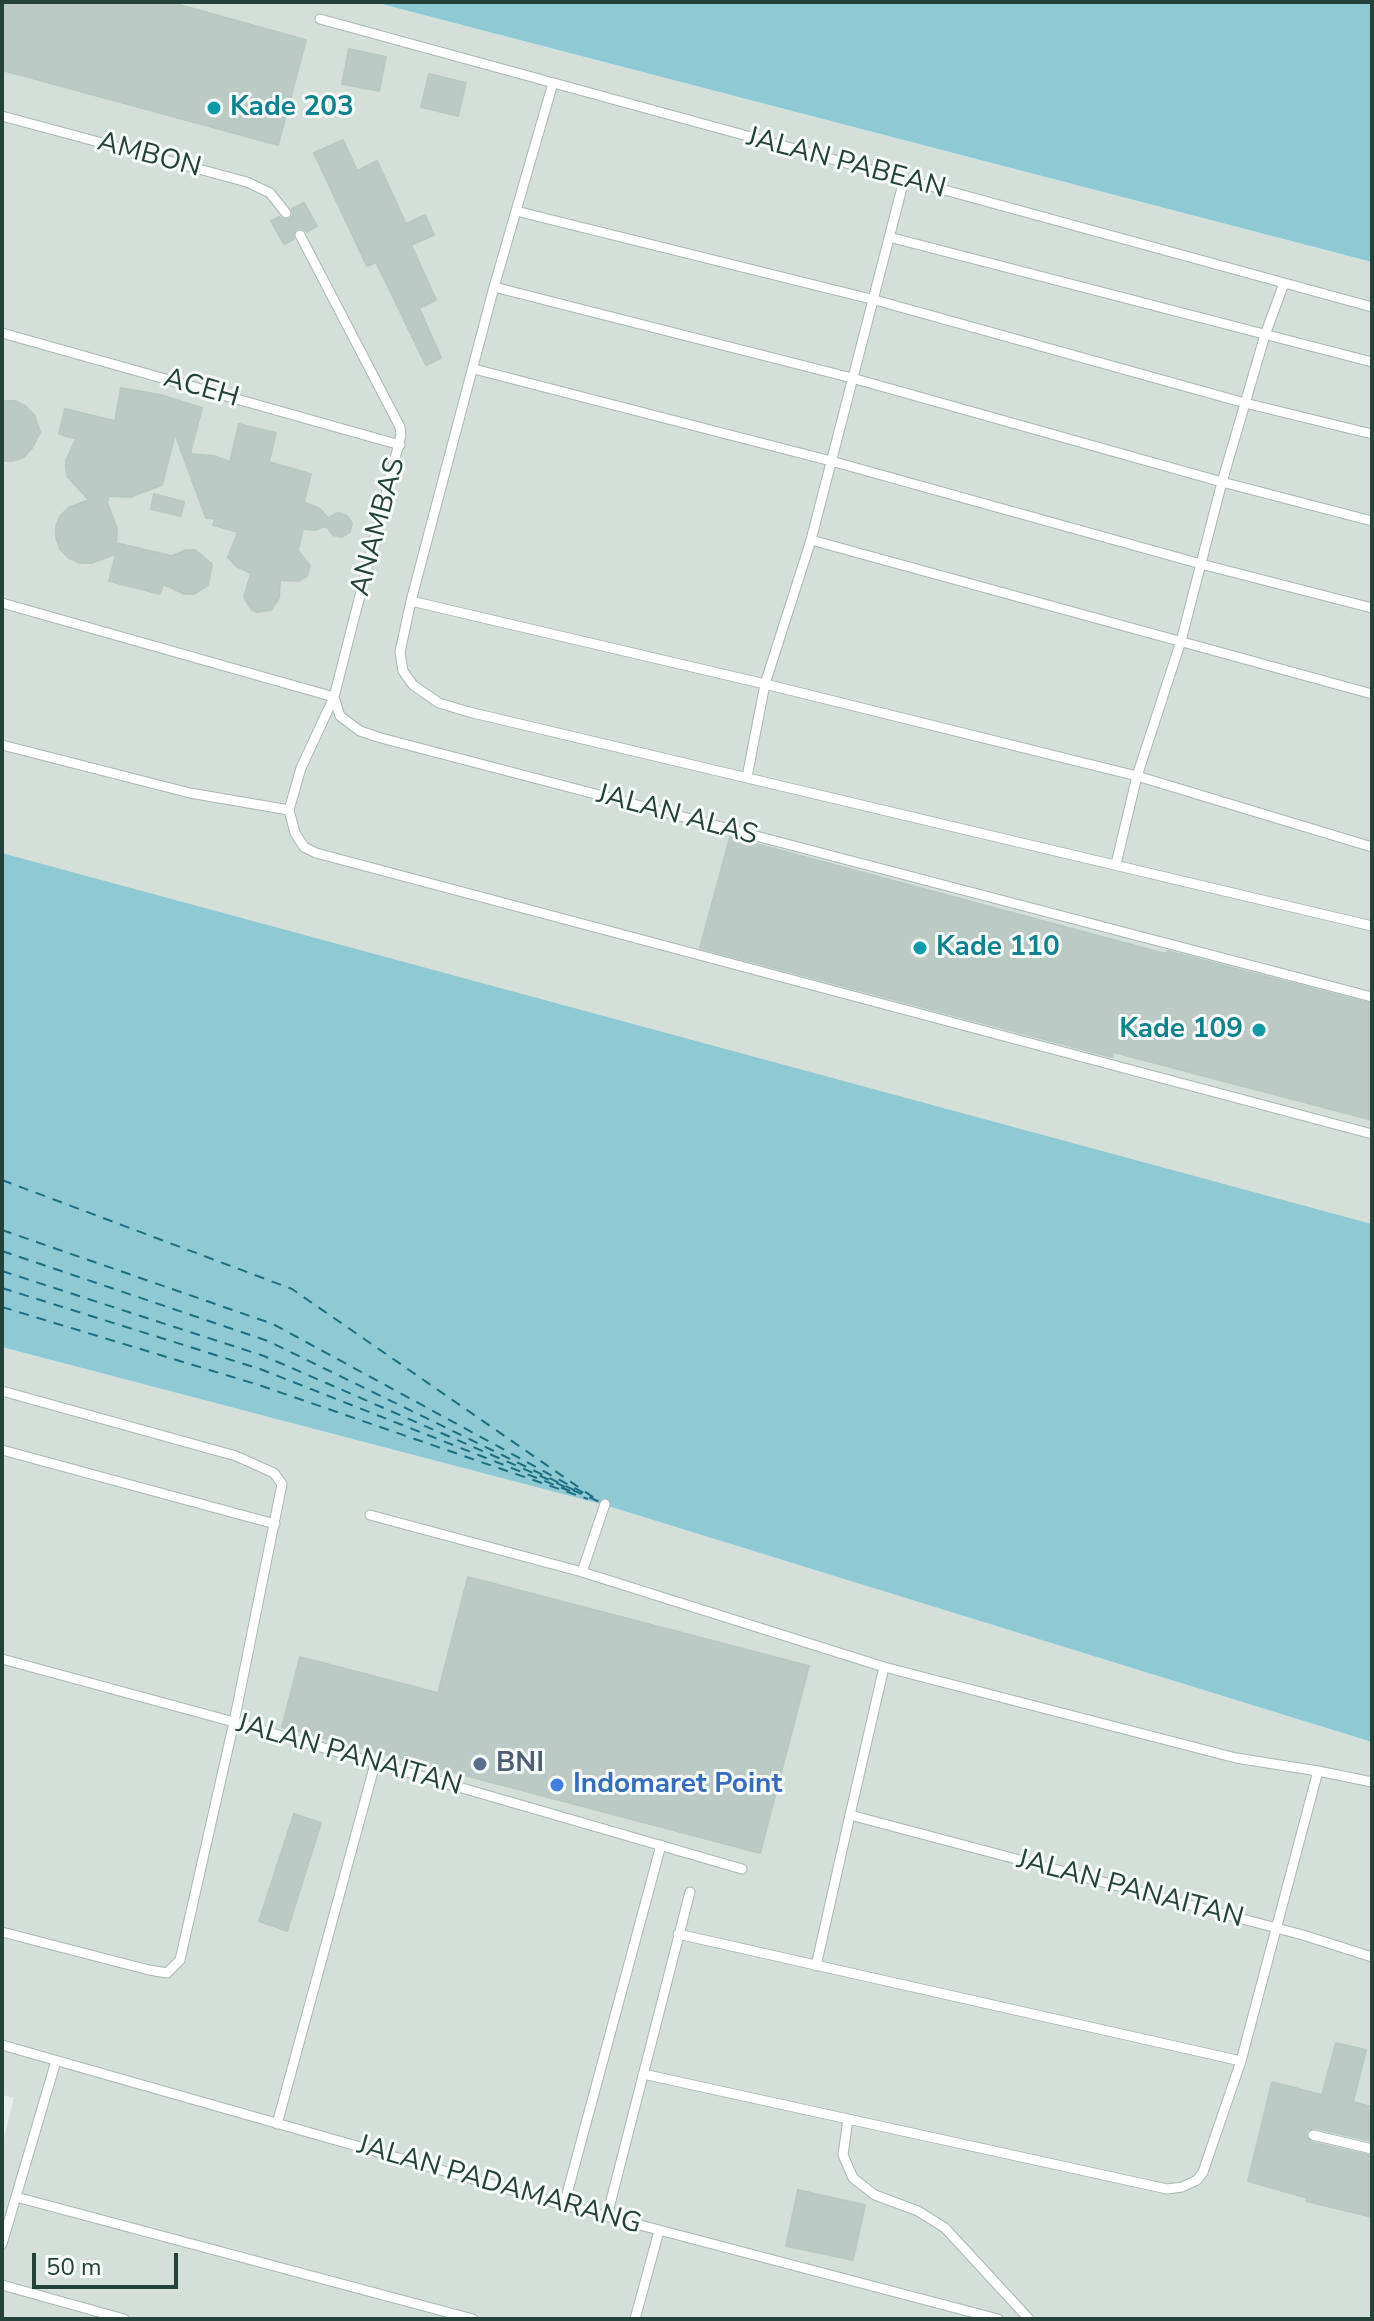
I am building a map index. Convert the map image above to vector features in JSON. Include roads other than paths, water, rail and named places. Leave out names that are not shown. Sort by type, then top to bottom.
[{"type":"lane","name":"JALAN PABEAN","points":[[320,19],[1372,307]]},
{"type":"lane","points":[[553,83],[494,287],[411,601],[400,652],[403,671],[413,685],[439,703],[1372,926]]},
{"type":"lane","name":"AMBON","points":[[2,116],[247,182],[270,193],[286,213]]},
{"type":"lane","points":[[747,777],[765,684],[811,540],[904,180]]},
{"type":"lane","points":[[516,211],[875,300],[1245,403],[1372,434]]},
{"type":"lane","name":"ANAMBAS","points":[[289,810],[301,768],[334,697],[400,445],[400,427],[300,235]]},
{"type":"lane","points":[[889,237],[1372,362]]},
{"type":"lane","points":[[1116,864],[1137,776],[1181,641],[1222,482],[1265,335],[1284,283]]},
{"type":"lane","points":[[494,287],[852,378],[1372,521]]},
{"type":"lane","name":"ACEH","points":[[2,333],[400,445]]},
{"type":"lane","points":[[474,369],[831,461],[1372,608]]},
{"type":"lane","points":[[811,540],[1372,694]]},
{"type":"lane","points":[[411,601],[1137,776],[1372,847]]},
{"type":"lane","points":[[2,603],[334,697]]},
{"type":"lane","name":"JALAN ALAS","points":[[334,697],[340,716],[360,731],[381,738],[1372,997]]},
{"type":"lane","points":[[2,745],[190,793],[289,810],[295,833],[304,847],[316,853],[1372,1134]]},
{"type":"lane","points":[[2,1391],[260,1465],[274,1473],[282,1484],[234,1722],[180,1960],[167,1973],[2,1932]]},
{"type":"lane","points":[[2,1450],[275,1524]]},
{"type":"lane","points":[[582,1572],[605,1504]]},
{"type":"lane","points":[[370,1515],[582,1572],[884,1667],[1236,1758],[1372,1782]]},
{"type":"lane","name":"JALAN PANAITAN","points":[[2,1659],[234,1722],[742,1869]]},
{"type":"lane","points":[[816,1966],[884,1667]]},
{"type":"lane","points":[[277,2124],[375,1764]]},
{"type":"lane","points":[[643,2074],[1167,2189],[1182,2187],[1197,2180],[1203,2172],[1241,2061],[1318,1771]]},
{"type":"lane","name":"JALAN PANAITAN","points":[[850,1815],[1275,1928],[1372,1957]]},
{"type":"lane","points":[[564,2205],[661,1845]]},
{"type":"lane","points":[[607,2216],[690,1892]]},
{"type":"lane","points":[[678,1934],[1241,2061]]},
{"type":"lane","name":"JALAN PADAMARANG","points":[[2,2045],[564,2205],[998,2319]]},
{"type":"lane","points":[[2,2244],[56,2061]]},
{"type":"lane","points":[[848,2119],[843,2155],[853,2178],[875,2195],[918,2211],[945,2228],[1029,2319]]},
{"type":"lane","points":[[1313,2135],[1372,2149]]},
{"type":"lane","points":[[16,2197],[473,2319]]},
{"type":"lane","points":[[635,2319],[659,2231]]},
{"type":"lane","points":[[2,2285],[124,2319]]},
{"type":"water","points":[[374,2],[1372,2],[1372,262]]},
{"type":"water","points":[[2,853],[1372,1224],[1372,1742],[605,1505],[2,1347]]},
{"type":"place","name":"Kade 203","points":[[214,108]]},
{"type":"place","name":"Kade 110","points":[[920,948]]},
{"type":"place","name":"Kade 109","points":[[1259,1030]]},
{"type":"place","name":"BNI","points":[[480,1764]]},
{"type":"place","name":"Indomaret Point","points":[[557,1785]]}]
